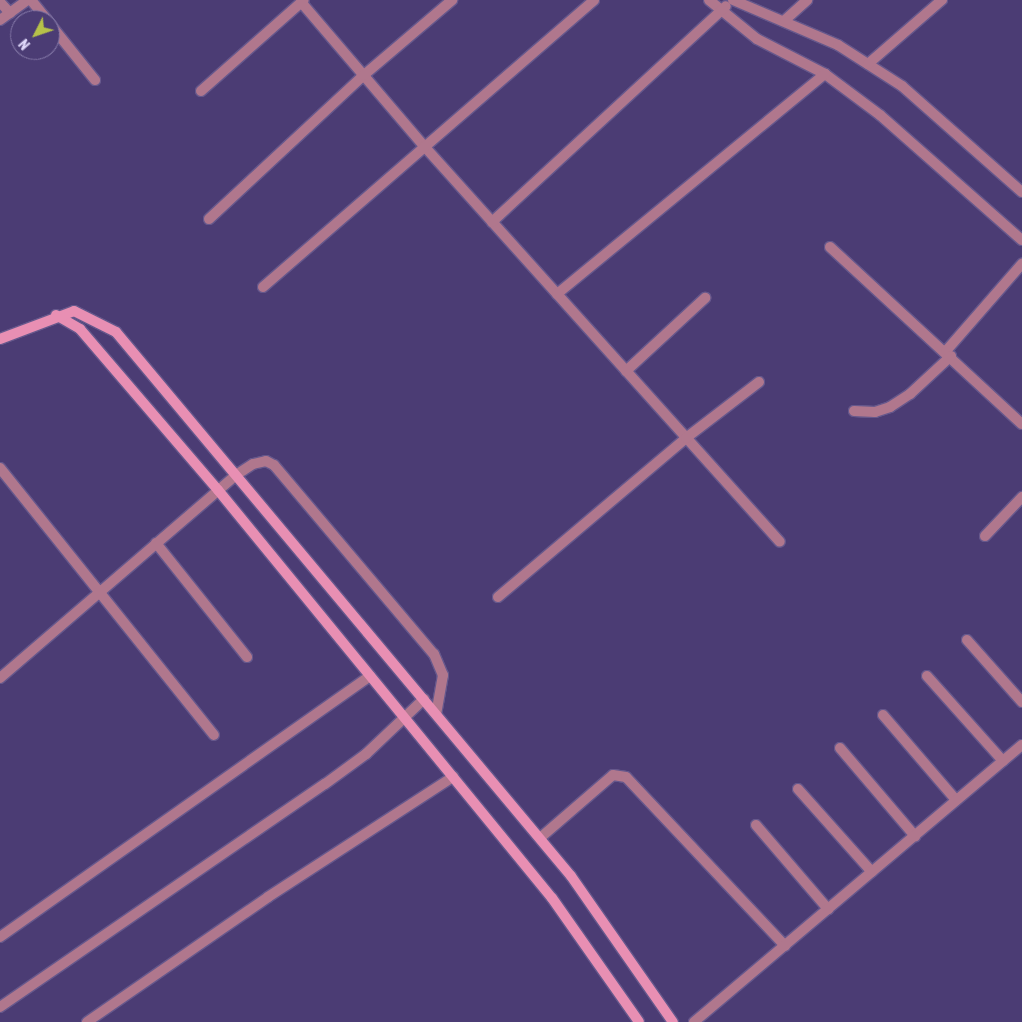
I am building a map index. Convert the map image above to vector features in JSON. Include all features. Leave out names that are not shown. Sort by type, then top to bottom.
[{"type":"street","points":[[15,10],[30,0],[38,10]]},
{"type":"street","points":[[209,219],[364,75],[452,0]]},
{"type":"street","points":[[263,286],[594,0]]},
{"type":"street","points":[[709,0],[757,40],[825,74],[880,115],[1022,240]]},
{"type":"street","points":[[492,222],[733,0],[785,20],[838,45],[902,86],[1022,192]]},
{"type":"street","points":[[785,20],[807,0]]},
{"type":"street","points":[[868,64],[942,0]]},
{"type":"street","points":[[201,91],[303,1],[424,146],[780,542]]},
{"type":"street","points":[[0,2],[10,13],[0,20]]},
{"type":"street","points":[[60,36],[95,80]]},
{"type":"street","points":[[557,294],[825,74]]},
{"type":"street","points":[[830,247],[949,354],[1022,424]]},
{"type":"street","points":[[854,411],[875,412],[890,407],[910,394],[949,354],[1022,264]]},
{"type":"street","points":[[626,371],[704,298]]},
{"type":"street","points":[[0,339],[56,315],[74,311],[116,332],[571,876],[673,1022]]},
{"type":"street","points":[[56,315],[80,329],[218,490],[552,898],[639,1022]]},
{"type":"street","points":[[498,597],[686,438],[759,382]]},
{"type":"street","points":[[0,678],[236,475],[253,464],[266,461],[274,465],[427,646],[440,665],[443,675],[436,713]]},
{"type":"street","points":[[0,468],[214,735]]},
{"type":"street","points":[[985,536],[1022,497]]},
{"type":"street","points":[[156,543],[247,658]]},
{"type":"street","points":[[967,640],[1022,702]]},
{"type":"street","points":[[0,937],[370,676]]},
{"type":"street","points":[[927,676],[1003,761]]},
{"type":"street","points":[[0,1007],[325,784],[404,719],[424,700]]},
{"type":"street","points":[[883,715],[956,800]]},
{"type":"street","points":[[694,1022],[1022,745]]},
{"type":"street","points":[[840,748],[914,836]]},
{"type":"street","points":[[540,838],[613,775],[626,777],[785,946]]},
{"type":"street","points":[[87,1022],[268,897],[453,777]]},
{"type":"street","points":[[798,789],[872,872]]},
{"type":"street","points":[[756,825],[828,909]]}]
